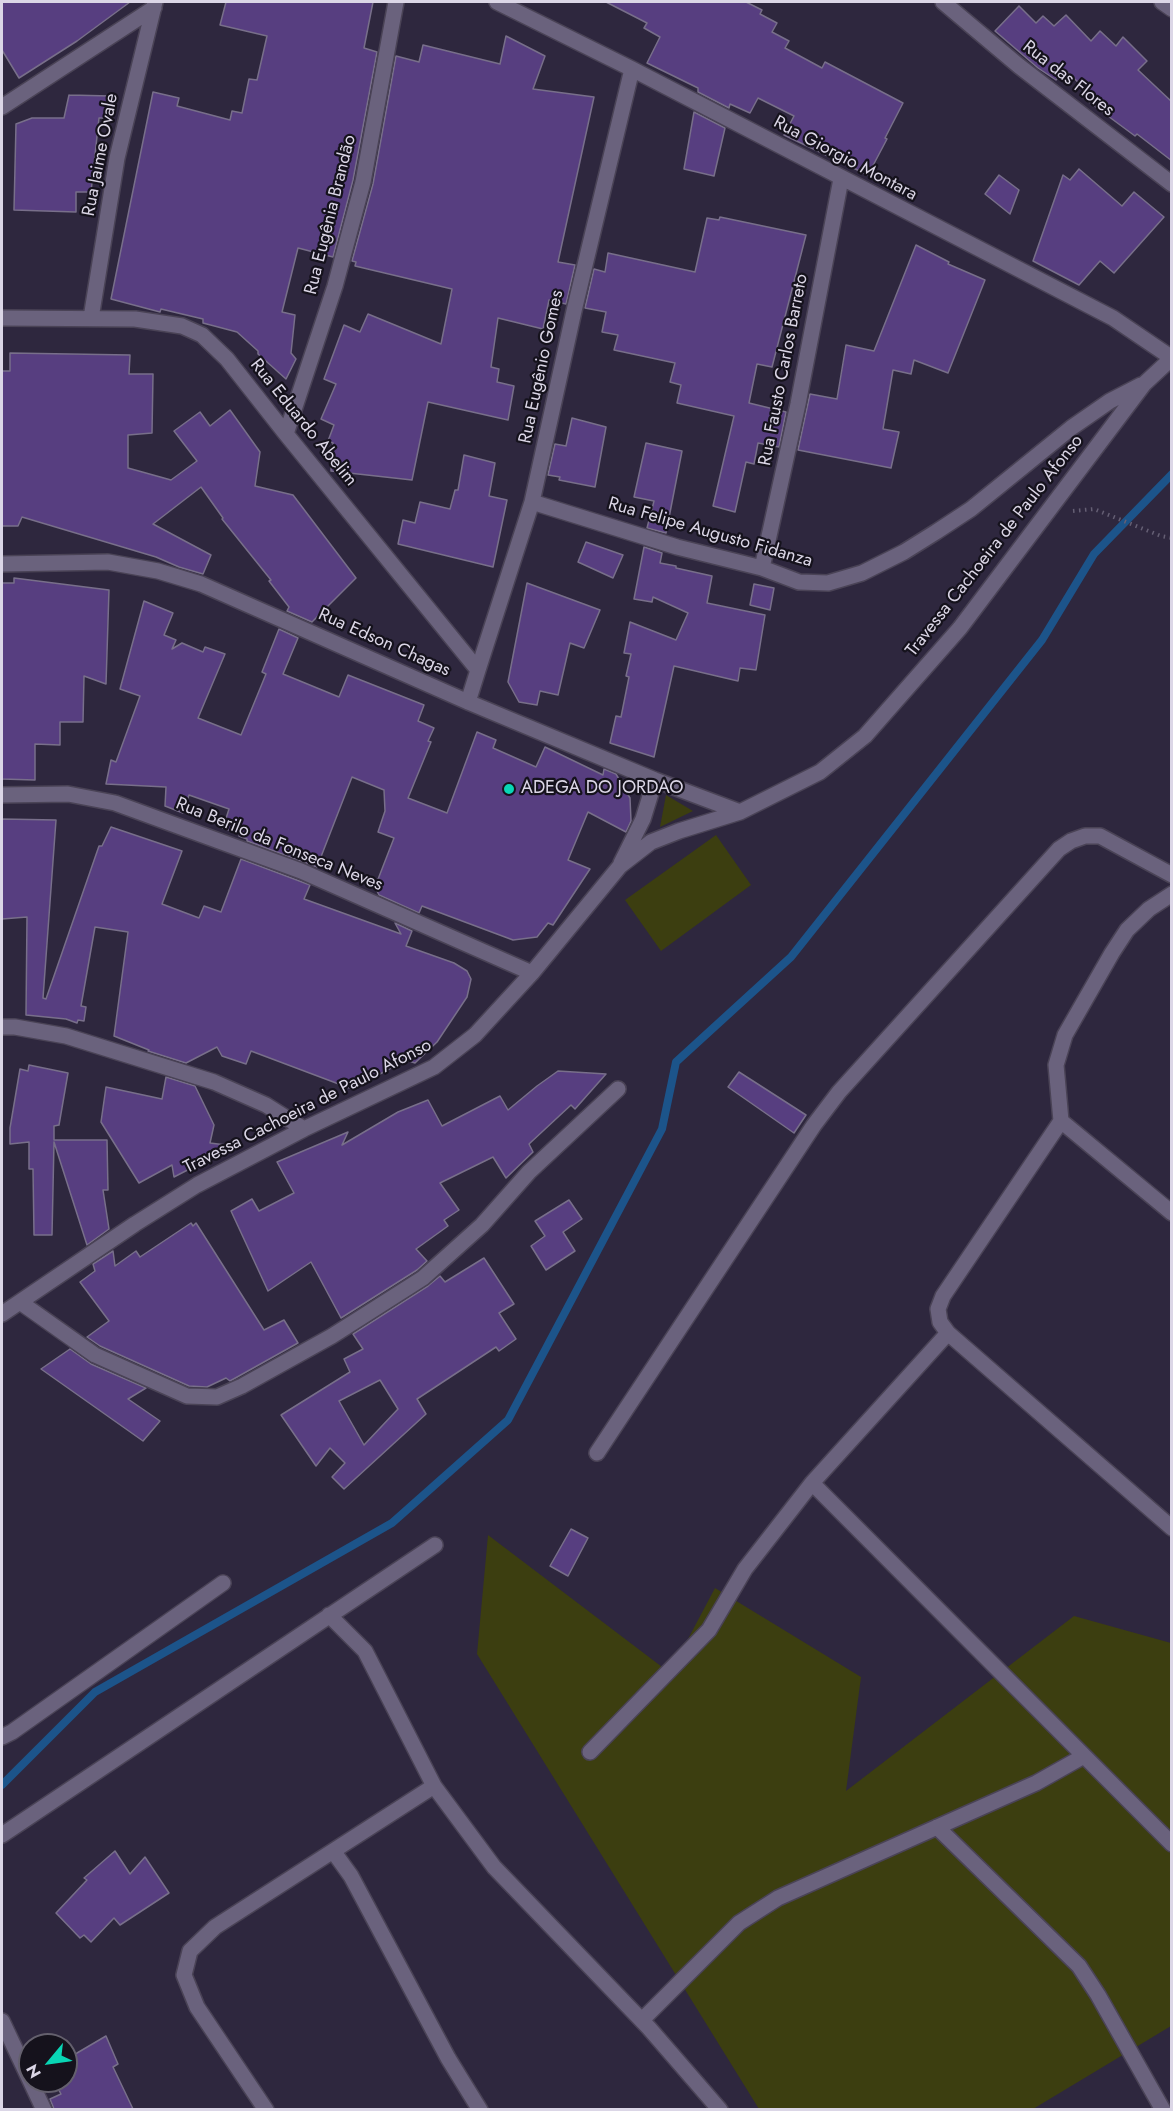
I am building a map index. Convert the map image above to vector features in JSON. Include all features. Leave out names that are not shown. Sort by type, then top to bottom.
[{"type":"street","name":"Rua Eugênia Brandão","points":[[286,434],[335,286],[363,182],[396,2]]},
{"type":"street","name":"Rua Giorgio Montara","points":[[497,2],[632,69],[1113,318],[1172,358]]},
{"type":"street","name":"Rua das Flores","points":[[943,2],[1019,66],[1172,184]]},
{"type":"street","points":[[1162,2],[1172,9]]},
{"type":"street","points":[[2,107],[154,5]]},
{"type":"street","name":"Rua Jaime Ovale","points":[[91,318],[117,158],[154,5]]},
{"type":"street","name":"Rua Eugênio Gomes","points":[[478,670],[532,502],[574,311],[632,69]]},
{"type":"street","name":"Rua Fausto Carlos Barreto","points":[[762,568],[798,404],[841,179]]},
{"type":"street","name":"Rua Eduardo Abelim","points":[[2,318],[147,320],[182,326],[202,334],[227,359],[478,670]]},
{"type":"street","name":"Travessa Cachoeira de Paulo Afonso","points":[[2,1314],[197,1185],[304,1129],[434,1067],[475,1035],[532,973],[620,866],[651,842],[740,812],[820,772],[865,736],[960,628],[1144,384],[1172,358]]},
{"type":"street","name":"Rua Felipe Augusto Fidanza","points":[[532,502],[677,547],[762,568],[799,582],[828,583],[862,573],[904,552],[971,509],[1071,428],[1110,401],[1144,384]]},
{"type":"street","name":"Rua Edson Chagas","points":[[2,564],[108,562],[158,571],[201,584],[468,702],[655,780],[740,812]]},
{"type":"street","points":[[468,702],[478,670]]},
{"type":"street","name":"Travessa Cachoeira de Paulo Afonso","points":[[620,866],[643,819],[655,780]]},
{"type":"street","name":"Rua Berilo da Fonseca Neves","points":[[2,795],[68,794],[115,803],[301,871],[532,973]]},
{"type":"street","points":[[597,1452],[838,1092],[1059,849],[1085,836],[1100,836],[1172,875]]},
{"type":"street","points":[[1172,894],[1149,909],[1127,930],[1065,1035],[1056,1065],[1060,1121],[943,1296],[938,1309],[940,1322],[948,1333],[1172,1528]]},
{"type":"street","points":[[2,1027],[15,1027],[66,1036],[214,1082],[266,1105],[304,1129]]},
{"type":"street","points":[[20,1302],[95,1355],[187,1396],[218,1397],[332,1336],[423,1278],[482,1225],[530,1172],[618,1089]]},
{"type":"street","points":[[1060,1121],[1172,1213]]},
{"type":"street","points":[[590,1752],[709,1630],[744,1569],[812,1483],[948,1333]]},
{"type":"street","points":[[812,1483],[1172,1844]]},
{"type":"street","points":[[2,1835],[435,1545]]},
{"type":"street","points":[[2,1737],[223,1583]]},
{"type":"street","points":[[330,1615],[365,1652],[434,1786],[494,1867],[642,2020],[720,2109]]},
{"type":"street","points":[[642,2020],[739,1923],[778,1898],[1036,1783],[1084,1755]]},
{"type":"street","points":[[266,2109],[197,2007],[184,1975],[190,1951],[215,1928],[434,1786]]},
{"type":"street","points":[[937,1827],[1079,1966],[1163,2109]]},
{"type":"street","points":[[333,1851],[351,1876],[448,2058],[480,2109]]},
{"type":"street","points":[[2,2021],[44,2109]]},
{"type":"path","points":[[1094,509],[1161,536],[1172,538]]},
{"type":"shaded area","points":[[666,795],[693,811],[660,827]]},
{"type":"shaded area","points":[[716,835],[751,885],[661,951],[625,900]]},
{"type":"shaded area","points":[[488,1535],[670,1673],[715,1588],[861,1677],[846,1791],[1074,1616],[1171,1643],[1171,2026],[1033,2109],[759,2109],[477,1654]]},
{"type":"building","points":[[2,2],[130,2],[77,41],[19,78],[2,50]]},
{"type":"building","points":[[226,2],[373,2],[364,48],[377,52],[353,180],[333,257],[298,248],[282,312],[295,315],[291,353],[296,359],[286,379],[237,332],[203,323],[203,319],[161,309],[160,312],[111,299],[153,92],[179,98],[177,106],[230,120],[232,111],[242,113],[249,79],[257,80],[267,36],[220,25]]},
{"type":"building","points":[[606,2],[746,2],[762,10],[760,14],[777,23],[772,32],[789,41],[785,48],[822,68],[825,62],[903,103],[868,175],[784,135],[794,116],[758,98],[750,113],[730,104],[729,108],[698,92],[698,88],[647,63],[660,37],[644,28],[647,23]]},
{"type":"building","points":[[1019,6],[1036,23],[1043,16],[1054,26],[1066,15],[1091,41],[1100,31],[1116,46],[1123,37],[1147,61],[1138,70],[1172,102],[1172,161],[1089,102],[1094,97],[1065,70],[1056,80],[1038,68],[995,31]]},
{"type":"building","points":[[506,36],[545,56],[533,89],[594,97],[558,262],[575,265],[566,304],[549,300],[543,329],[498,318],[491,367],[499,369],[497,382],[514,386],[508,420],[428,402],[412,480],[331,471],[333,443],[328,441],[334,425],[321,419],[336,384],[324,379],[344,325],[360,332],[368,314],[441,344],[452,289],[355,266],[356,262],[352,261],[373,184],[396,56],[419,62],[423,45],[500,64]]},
{"type":"building","points":[[69,95],[111,96],[106,118],[99,118],[91,192],[76,192],[76,212],[14,210],[16,124],[32,118],[64,118]]},
{"type":"building","points":[[694,112],[725,128],[714,176],[684,169]]},
{"type":"building","points":[[1079,169],[1122,206],[1134,192],[1164,217],[1114,273],[1100,261],[1079,285],[1033,261],[1063,175],[1070,180]]},
{"type":"building","points":[[999,175],[1019,190],[1010,214],[985,194]]},
{"type":"building","points":[[720,217],[806,235],[772,367],[757,364],[749,403],[786,412],[779,447],[758,443],[754,464],[746,462],[735,512],[713,506],[734,416],[677,403],[681,385],[670,382],[675,363],[614,350],[618,335],[602,332],[606,312],[585,308],[594,269],[605,272],[608,253],[695,272],[707,218],[719,220]]},
{"type":"building","points":[[916,245],[949,262],[948,264],[985,280],[948,373],[914,360],[911,374],[893,370],[883,429],[899,432],[891,468],[798,450],[810,394],[837,399],[846,345],[874,351]]},
{"type":"building","points":[[10,353],[130,355],[129,374],[153,374],[152,433],[128,435],[128,468],[171,480],[197,461],[174,431],[200,412],[210,426],[230,410],[260,452],[255,486],[293,495],[356,578],[312,622],[287,611],[289,607],[269,581],[271,580],[222,519],[201,487],[153,524],[211,555],[203,574],[156,557],[22,517],[18,526],[2,526],[2,371],[10,371]]},
{"type":"building","points":[[572,418],[606,427],[595,487],[559,480],[560,477],[548,475],[555,444],[566,446]]},
{"type":"building","points":[[646,443],[682,451],[666,533],[647,528],[654,501],[634,497]]},
{"type":"building","points":[[464,455],[495,463],[489,496],[507,500],[493,567],[398,544],[403,520],[415,523],[420,502],[450,509],[455,490],[458,490]]},
{"type":"building","points":[[586,542],[623,555],[613,578],[578,562]]},
{"type":"building","points":[[644,547],[662,553],[660,563],[712,576],[707,603],[765,615],[756,670],[740,668],[738,681],[674,666],[654,757],[610,743],[616,716],[621,717],[629,677],[626,676],[631,654],[624,653],[630,622],[676,640],[688,613],[653,597],[652,602],[634,599]]},
{"type":"building","points":[[14,578],[109,590],[106,684],[84,676],[83,722],[60,722],[60,745],[35,744],[35,780],[2,779],[2,583],[14,583]]},
{"type":"building","points":[[527,583],[600,610],[584,648],[570,643],[558,695],[540,691],[537,705],[519,702],[508,682]]},
{"type":"building","points":[[754,584],[774,588],[770,610],[750,605]]},
{"type":"building","points":[[144,601],[173,613],[164,635],[176,640],[172,649],[182,643],[203,652],[205,647],[225,654],[198,718],[241,735],[266,674],[262,672],[279,629],[298,638],[283,674],[339,697],[348,675],[424,705],[418,721],[434,728],[428,741],[431,742],[408,798],[447,813],[477,732],[496,740],[493,748],[536,767],[545,747],[603,775],[604,769],[616,774],[630,798],[631,821],[626,832],[588,812],[568,860],[590,869],[553,925],[548,923],[537,937],[513,940],[422,906],[419,913],[379,895],[375,887],[394,838],[378,832],[385,811],[384,790],[352,777],[317,867],[247,841],[239,836],[240,834],[223,828],[229,809],[189,795],[183,813],[165,806],[166,787],[106,784],[111,760],[116,762],[140,696],[120,689]]},
{"type":"building","points":[[2,819],[56,820],[43,998],[46,999],[99,846],[102,846],[111,827],[182,851],[162,904],[199,918],[204,906],[221,912],[241,859],[310,885],[304,899],[401,934],[395,923],[412,931],[406,946],[454,963],[467,971],[471,979],[467,997],[437,1042],[415,1063],[406,1060],[352,1089],[251,1051],[246,1064],[222,1056],[217,1047],[186,1063],[148,1051],[114,1036],[128,932],[95,927],[81,1006],[86,1007],[84,1021],[78,1020],[77,1023],[66,1019],[26,1015],[27,917],[2,919]]},
{"type":"building","points":[[29,1065],[68,1073],[59,1125],[54,1126],[54,1140],[107,1140],[108,1190],[103,1190],[109,1229],[87,1245],[54,1142],[52,1235],[34,1235],[33,1169],[29,1169],[29,1142],[10,1144],[10,1128],[20,1069],[28,1071]]},
{"type":"building","points":[[558,1071],[606,1074],[575,1109],[571,1105],[529,1144],[533,1152],[506,1178],[493,1157],[440,1183],[459,1210],[444,1220],[448,1226],[416,1249],[427,1261],[417,1270],[341,1318],[311,1262],[268,1291],[231,1211],[252,1199],[259,1211],[294,1193],[277,1162],[348,1132],[342,1145],[398,1112],[428,1100],[442,1126],[500,1096],[508,1110]]},
{"type":"building","points":[[739,1072],[806,1115],[794,1133],[728,1087]]},
{"type":"building","points":[[166,1077],[195,1086],[214,1125],[210,1143],[234,1146],[174,1177],[172,1165],[139,1183],[101,1122],[106,1087],[162,1099]]},
{"type":"building","points":[[569,1200],[582,1219],[563,1232],[575,1251],[546,1270],[531,1246],[545,1236],[535,1221]]},
{"type":"building","points":[[191,1223],[193,1226],[196,1223],[264,1330],[284,1320],[298,1343],[230,1381],[226,1378],[207,1387],[189,1386],[100,1346],[87,1337],[109,1321],[80,1282],[95,1271],[93,1264],[113,1251],[115,1266],[136,1251],[140,1257]]},
{"type":"building","points":[[484,1258],[514,1304],[499,1313],[516,1339],[499,1351],[496,1347],[417,1399],[426,1414],[344,1489],[332,1477],[345,1463],[330,1448],[316,1466],[281,1415],[350,1372],[344,1359],[363,1349],[353,1334],[440,1276],[445,1282]],"holes":[[[380,1380],[398,1409],[364,1445],[339,1401]]]},
{"type":"building","points":[[70,1349],[91,1364],[146,1388],[128,1399],[160,1421],[143,1441],[41,1369]]},
{"type":"building","points":[[571,1529],[588,1538],[568,1576],[550,1566]]},
{"type":"building","points":[[115,1851],[130,1874],[145,1857],[169,1893],[120,1925],[114,1918],[91,1942],[84,1935],[80,1938],[56,1913],[87,1880],[84,1878]]},
{"type":"building","points":[[106,2036],[118,2064],[113,2067],[133,2109],[54,2109],[50,2099],[60,2093],[78,2093],[78,2052]]},
{"type":"waterway","points":[[2,1785],[95,1692],[392,1523],[508,1420],[662,1129],[676,1062],[791,957],[1042,640],[1094,554],[1172,474]]},
{"type":"place","name":"ADEGA DO JORDAO","points":[[509,789]]}]
